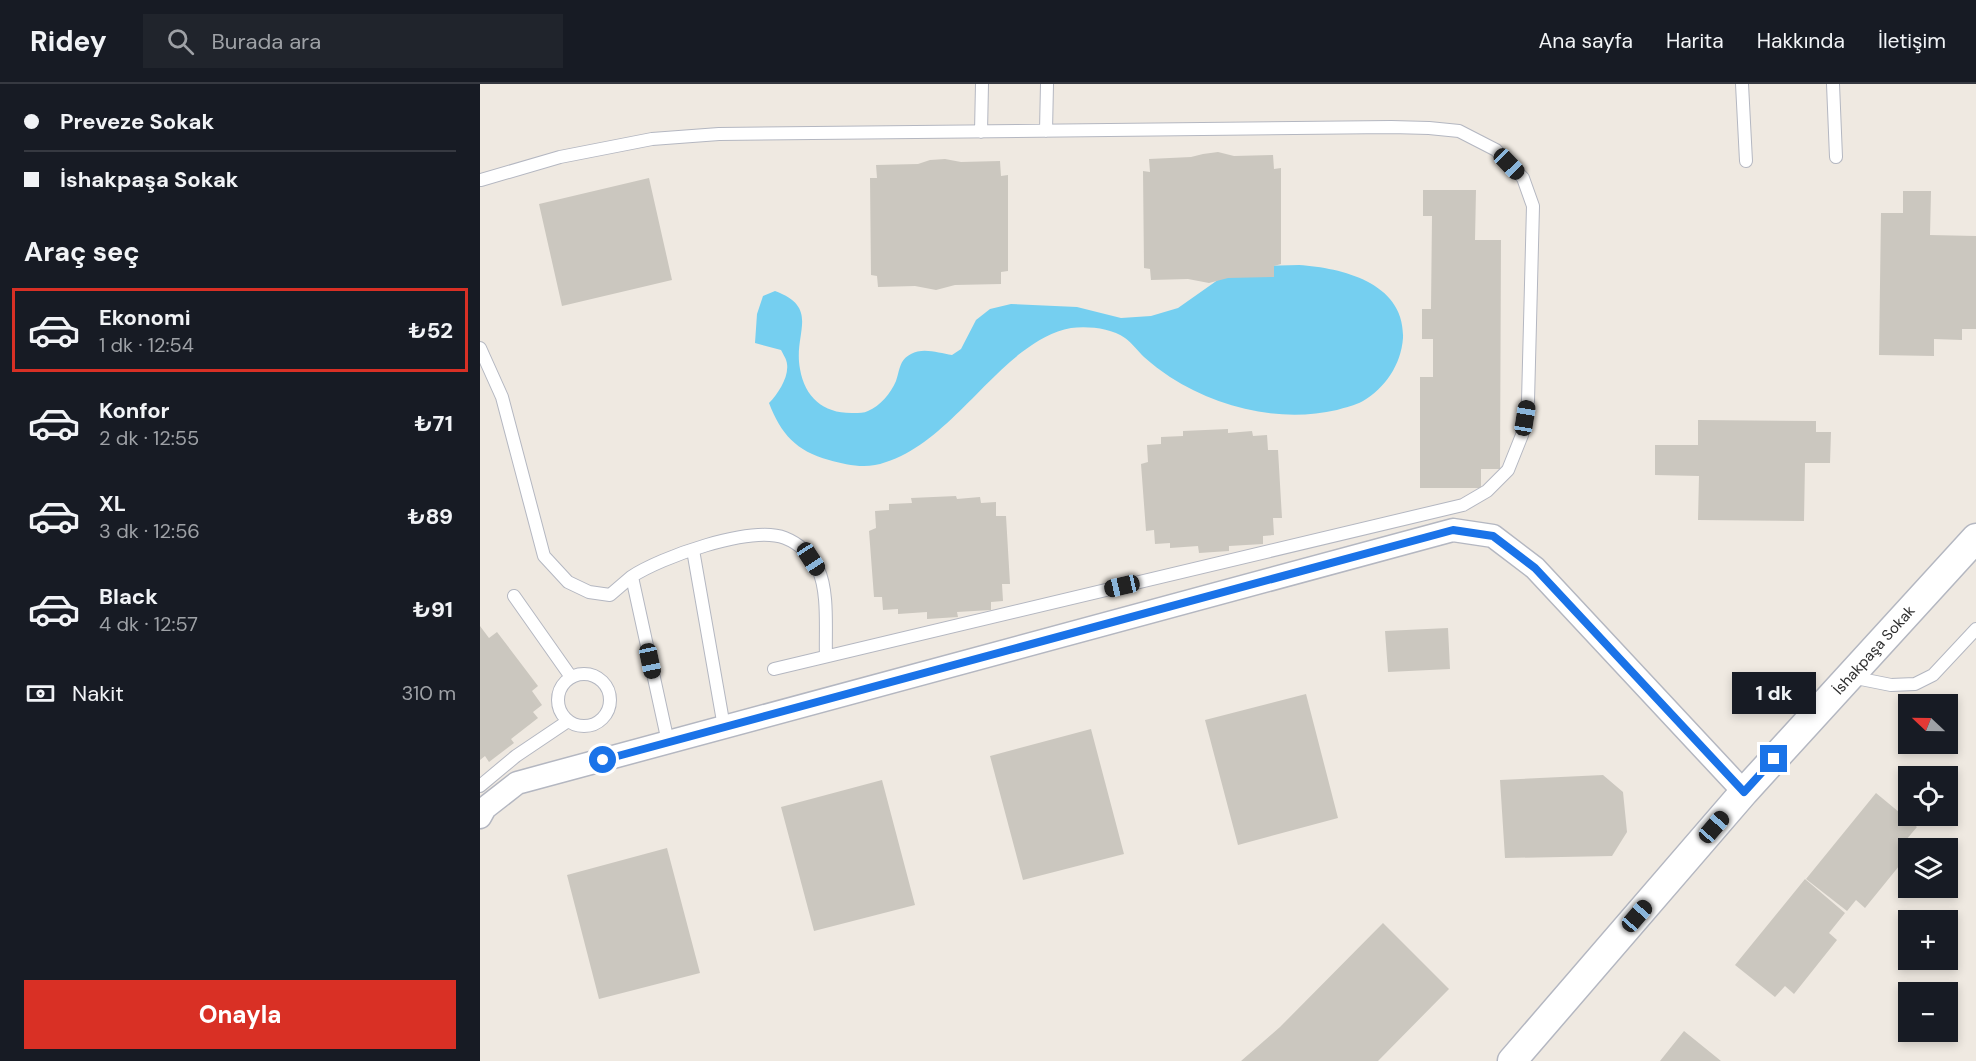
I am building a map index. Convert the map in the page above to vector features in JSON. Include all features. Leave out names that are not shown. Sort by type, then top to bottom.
[{"type":"street","points":[[480,817],[485,807],[517,783],[1453,530],[1493,536],[1535,568],[1744,792]]},
{"type":"street","name":"İshakpaşa Sokak","points":[[1512,1061],[1744,792],[1976,538]]},
{"type":"lane","points":[[981,132],[982,84]]},
{"type":"lane","points":[[1046,131],[1047,84]]},
{"type":"lane","points":[[1742,84],[1746,160]]},
{"type":"lane","points":[[1833,84],[1836,157]]},
{"type":"lane","points":[[481,180],[560,157],[652,139],[719,134],[1429,128],[1459,131],[1496,150],[1523,178],[1533,206],[1528,401],[1522,435],[1508,470],[1487,491],[1462,505],[774,669]]},
{"type":"lane","points":[[480,348],[502,397],[544,556],[568,582],[590,592],[610,595],[632,577],[659,563],[693,550],[731,539],[759,536],[783,537],[804,548],[818,570],[824,590],[826,656]]},
{"type":"lane","points":[[693,550],[724,727]]},
{"type":"lane","points":[[632,577],[668,742]]},
{"type":"lane","points":[[513,597],[571,677]]},
{"type":"lane","points":[[1850,676],[1891,686],[1915,684],[1933,675],[1976,629]]},
{"type":"lane","points":[[589,674],[604,682],[611,698],[610,707],[600,722],[593,725],[576,726],[562,715],[558,699],[564,682],[571,677],[589,674]]},
{"type":"lane","points":[[480,786],[516,756],[568,721]]},
{"type":"water","points":[[1299,265],[1352,275],[1383,292],[1394,304],[1401,319],[1402,348],[1391,375],[1363,401],[1337,410],[1315,414],[1294,415],[1250,410],[1208,397],[1189,388],[1170,377],[1147,360],[1125,338],[1113,332],[1085,327],[1071,328],[1045,337],[1022,352],[953,417],[916,447],[896,458],[875,465],[858,466],[817,456],[807,452],[791,440],[779,424],[769,403],[785,380],[786,361],[781,350],[755,343],[757,314],[763,296],[775,291],[789,298],[797,305],[801,314],[800,369],[811,396],[834,411],[863,413],[877,406],[888,394],[907,356],[926,351],[952,355],[961,349],[976,320],[990,309],[1011,304],[1077,307],[1121,318],[1151,316],[1178,308],[1232,270]]},
{"type":"building","points":[[1218,152],[1234,156],[1273,155],[1274,169],[1281,168],[1281,264],[1274,266],[1274,277],[1228,278],[1209,283],[1188,279],[1151,280],[1150,269],[1144,268],[1143,171],[1150,172],[1149,159],[1191,157]]},
{"type":"building","points":[[945,159],[961,162],[1000,161],[1001,176],[1008,175],[1008,271],[1001,272],[1001,284],[955,285],[936,290],[915,286],[878,287],[877,276],[871,275],[870,178],[877,178],[876,165],[918,164]]},
{"type":"building","points":[[649,178],[672,280],[562,306],[539,204]]},
{"type":"building","points":[[1423,190],[1476,190],[1475,240],[1501,240],[1500,469],[1481,469],[1481,488],[1420,488],[1420,377],[1433,377],[1433,339],[1422,339],[1422,309],[1431,309],[1432,216],[1423,216]]},
{"type":"building","points":[[1903,191],[1931,191],[1930,235],[1976,236],[1976,329],[1962,329],[1962,340],[1934,339],[1934,356],[1879,355],[1881,213],[1903,213]]},
{"type":"building","points":[[1698,420],[1816,421],[1816,432],[1831,432],[1830,463],[1805,463],[1804,521],[1698,520],[1699,476],[1655,475],[1655,445],[1698,445]]},
{"type":"building","points":[[1228,429],[1228,433],[1252,431],[1253,436],[1267,435],[1268,450],[1278,450],[1282,518],[1273,518],[1274,535],[1263,536],[1263,544],[1229,546],[1229,551],[1199,553],[1198,546],[1170,548],[1170,543],[1155,544],[1154,530],[1146,531],[1141,464],[1148,462],[1147,445],[1161,444],[1161,437],[1183,436],[1183,431]]},
{"type":"building","points":[[956,496],[957,499],[980,497],[981,503],[996,502],[996,516],[1006,516],[1010,584],[1002,584],[1003,601],[991,602],[991,610],[957,612],[958,617],[927,619],[927,612],[898,614],[898,609],[883,610],[882,597],[874,597],[869,531],[876,528],[875,511],[889,510],[889,504],[912,503],[911,498]]},
{"type":"building","points":[[480,626],[489,638],[497,632],[538,686],[532,691],[542,705],[533,712],[538,718],[511,739],[514,743],[489,762],[485,756],[480,760]]},
{"type":"building","points":[[1448,628],[1450,669],[1388,672],[1385,631]]},
{"type":"building","points":[[1306,694],[1338,818],[1238,845],[1205,720]]},
{"type":"building","points":[[1091,729],[1124,854],[1023,880],[990,756]]},
{"type":"building","points":[[1603,775],[1623,792],[1627,832],[1612,856],[1505,858],[1500,780]]},
{"type":"building","points":[[882,780],[915,905],[814,931],[781,807]]},
{"type":"building","points":[[1876,793],[1898,811],[1898,826],[1917,827],[1908,838],[1898,838],[1898,867],[1865,908],[1856,900],[1847,911],[1806,879]]},
{"type":"building","points":[[667,848],[700,973],[599,999],[567,875]]},
{"type":"building","points":[[1805,879],[1845,913],[1829,933],[1837,940],[1794,994],[1785,986],[1775,997],[1735,965]]},
{"type":"building","points":[[1383,923],[1449,989],[1378,1061],[1241,1061],[1280,1027]]},
{"type":"building","points":[[1684,1031],[1721,1061],[1660,1061]]},
{"type":"route","points":[[603,760],[1453,530],[1493,536],[1535,568],[1744,792],[1774,759]]}]
